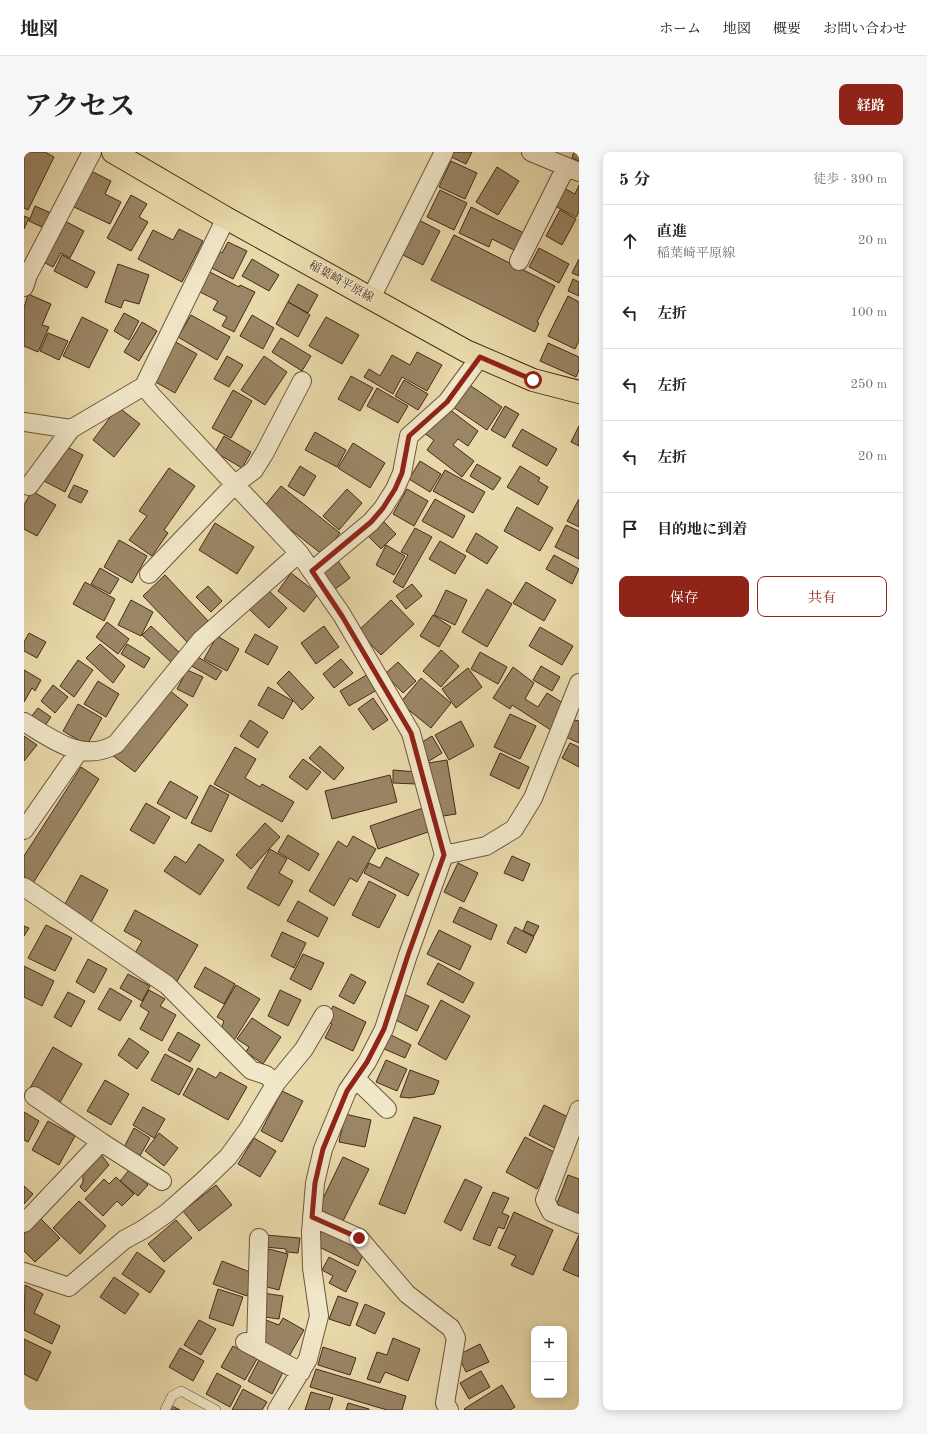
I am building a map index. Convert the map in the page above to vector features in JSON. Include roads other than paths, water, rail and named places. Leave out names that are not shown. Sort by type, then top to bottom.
[{"type":"main road","name":"稲葉崎平原線","points":[[113,152],[226,218],[466,351],[533,380],[579,392]]},
{"type":"street","points":[[24,287],[28,275],[92,152]]},
{"type":"street","points":[[371,298],[444,152]]},
{"type":"street","points":[[519,260],[573,170],[531,152]]},
{"type":"street","points":[[29,486],[71,429],[144,386],[226,218]]},
{"type":"street","points":[[312,571],[371,522],[383,508],[395,489],[402,473],[409,436],[447,402],[480,357]]},
{"type":"street","points":[[149,574],[235,484],[254,470],[264,454],[302,381]]},
{"type":"street","points":[[144,386],[299,553],[342,616],[411,733],[444,855],[408,955],[384,1029],[367,1062],[347,1091],[323,1149],[315,1183],[312,1217],[312,1268],[319,1316],[308,1359],[278,1410]]},
{"type":"street","points":[[24,422],[71,429]]},
{"type":"street","points":[[24,722],[52,739],[79,752],[107,750],[116,744],[201,640],[299,553]]},
{"type":"street","points":[[444,855],[486,846],[514,828],[533,798],[579,683]]},
{"type":"street","points":[[24,830],[79,752]]},
{"type":"street","points":[[24,887],[167,985],[251,1070],[266,1075],[276,1083]]},
{"type":"street","points":[[24,1272],[69,1287],[124,1240],[144,1229],[167,1213],[228,1157],[249,1128],[276,1083],[304,1049],[324,1015]]},
{"type":"street","points":[[356,1079],[387,1109]]},
{"type":"street","points":[[34,1096],[101,1142],[162,1181]]},
{"type":"street","points":[[579,1110],[545,1200],[551,1212],[579,1224]]},
{"type":"street","points":[[24,1223],[101,1142]]},
{"type":"street","points":[[312,1217],[359,1238],[407,1294],[451,1328],[456,1338],[445,1403],[449,1410]]},
{"type":"street","points":[[259,1238],[250,1345],[301,1372]]},
{"type":"lane","points":[[165,1410],[172,1396],[181,1391],[216,1410]]}]
